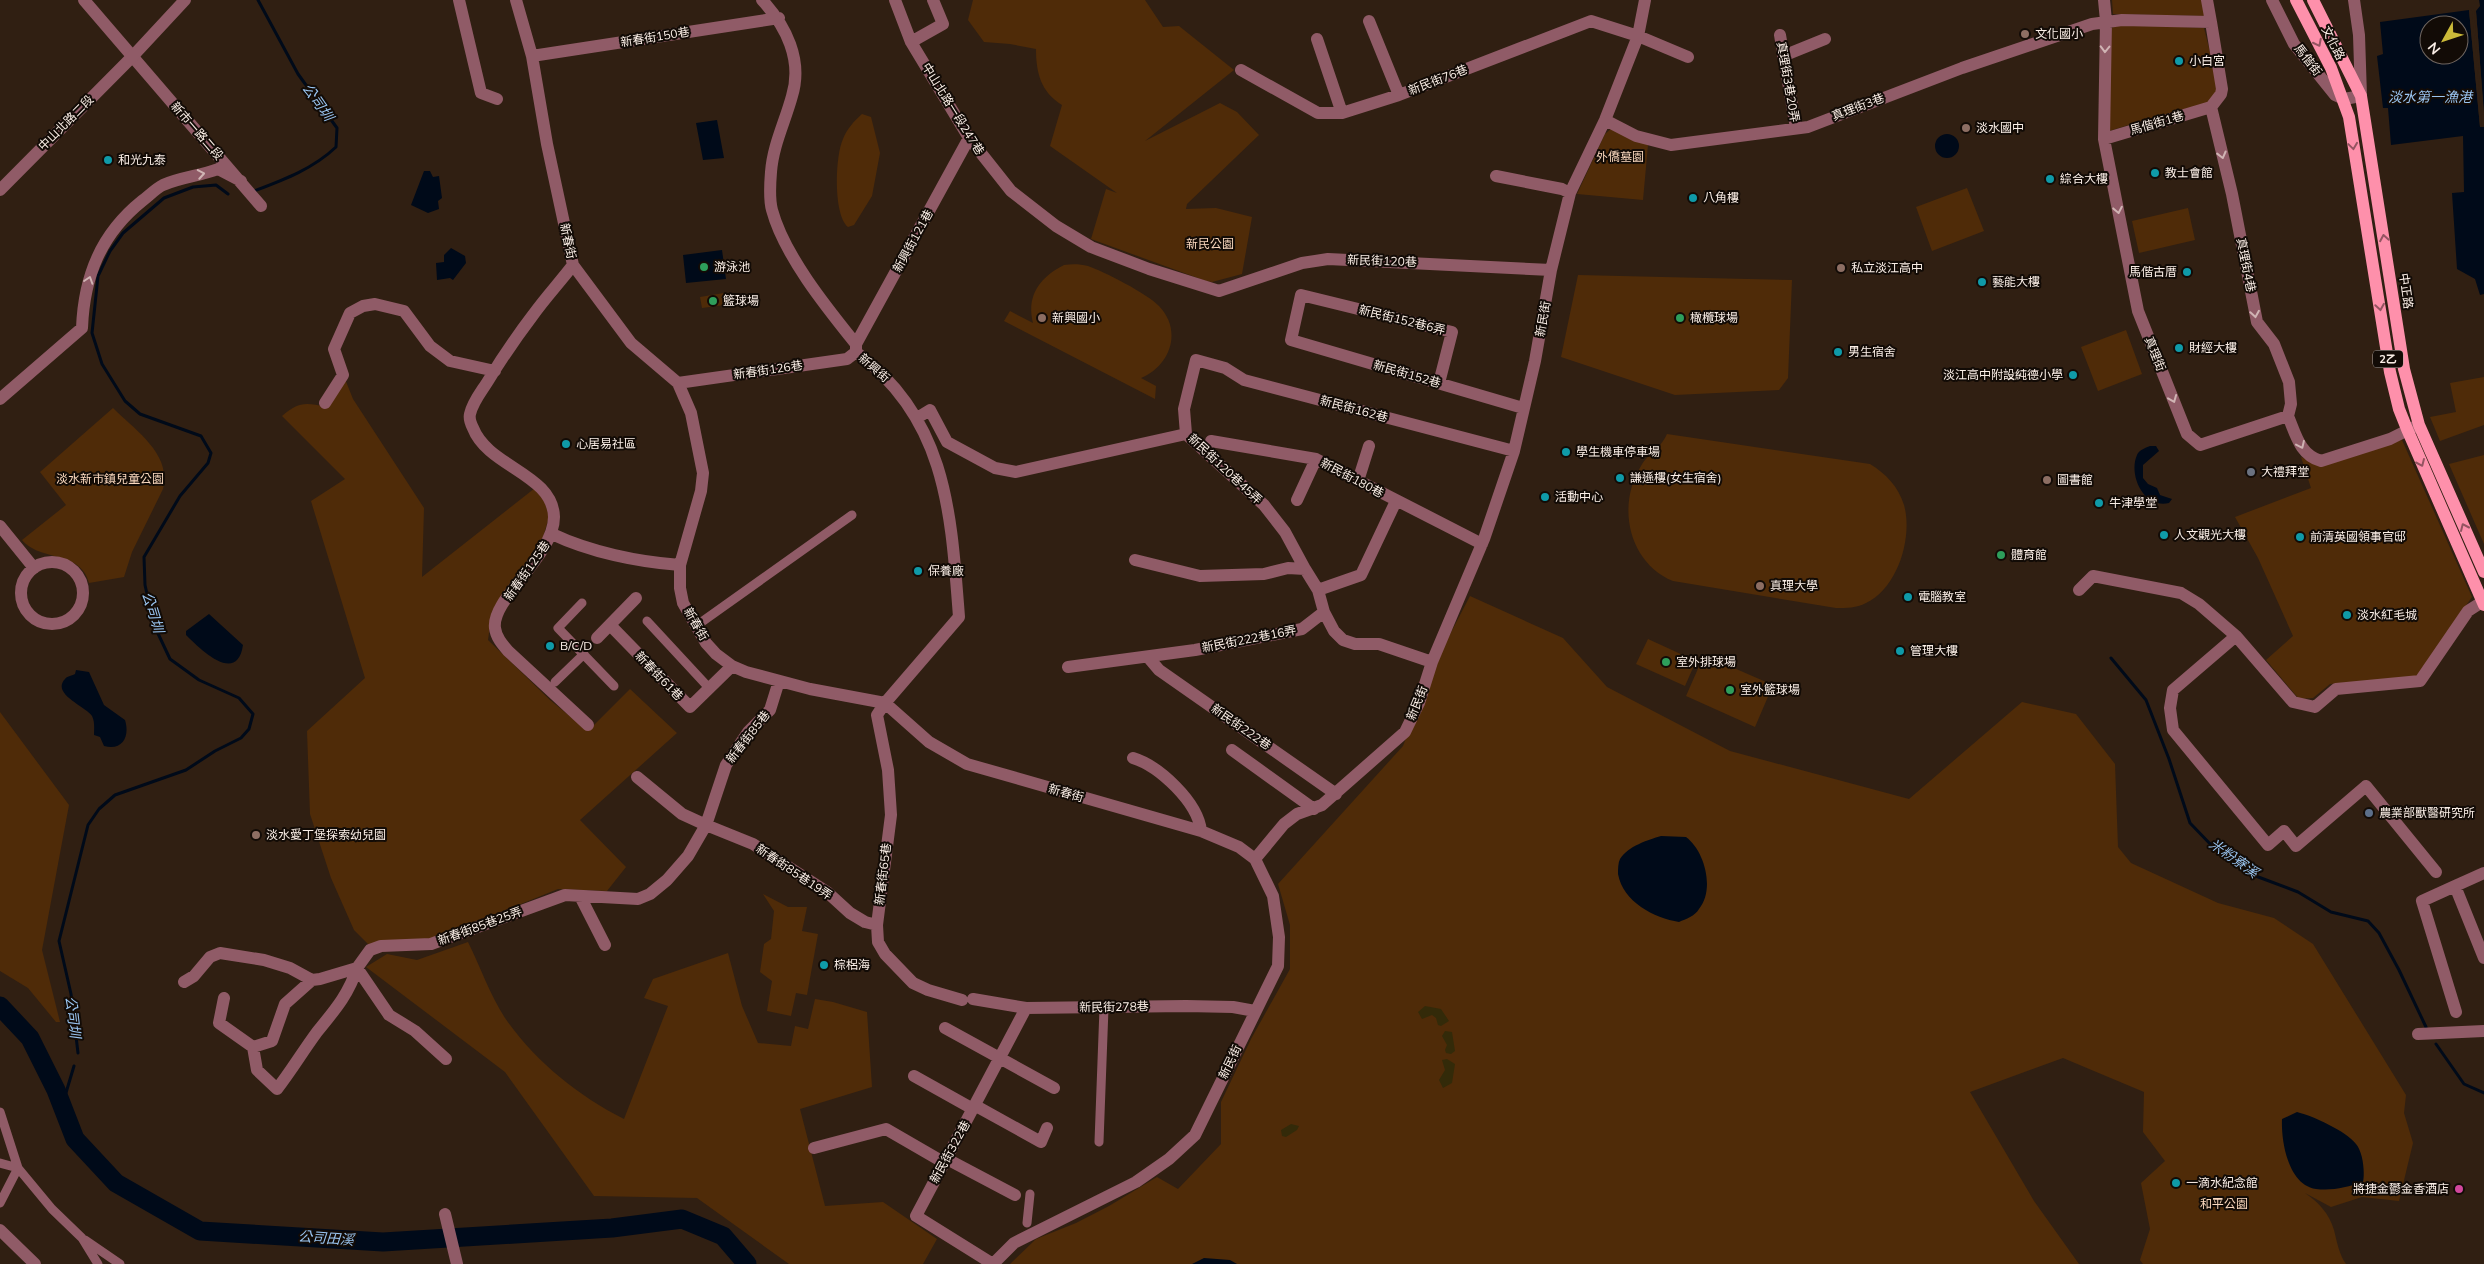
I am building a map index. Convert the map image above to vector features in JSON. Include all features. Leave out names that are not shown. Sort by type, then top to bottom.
[{"type":"main road","name":"文化路","points":[[2296,0],[2344,99]]},
{"type":"main road","name":"文化路","points":[[2313,0],[2361,96]]},
{"type":"main road","name":"中正路","points":[[2361,96],[2404,369],[2419,425],[2484,572]]},
{"type":"main road","name":"2乙","points":[[2344,99],[2349,117],[2390,372],[2399,409],[2483,603]]},
{"type":"street","name":"新市一路二段","points":[[84,0],[261,206]]},
{"type":"street","name":"中山北路二段","points":[[0,190],[132,57],[185,0]]},
{"type":"street","points":[[458,0],[481,94],[497,99]]},
{"type":"street","name":"新春街","points":[[516,0],[532,56],[547,144],[573,265],[632,343],[678,383],[691,413],[703,473],[701,491],[680,565],[680,588],[683,603],[696,626],[716,654],[732,666],[779,682],[885,703],[929,742],[967,764],[1201,831],[1239,847],[1255,859]]},
{"type":"street","name":"新興街","points":[[762,0],[779,18],[794,52],[796,74],[793,95],[772,156],[770,182],[771,209],[785,242],[823,303],[856,348],[890,380],[917,418],[933,450],[946,495],[952,534],[959,616],[885,703]]},
{"type":"street","name":"中山北路一段247巷","points":[[895,0],[911,42],[969,138],[1011,191],[1056,226],[1090,247],[1149,269],[1219,291]]},
{"type":"street","points":[[911,42],[943,24],[933,0]]},
{"type":"street","name":"新民街","points":[[993,1264],[1014,1243],[1136,1182],[1169,1159],[1195,1135],[1278,966],[1279,937],[1273,896],[1255,859],[1284,824],[1297,814],[1314,809],[1336,794],[1405,732],[1419,703],[1432,662],[1482,544],[1514,451],[1539,342],[1551,270],[1570,194],[1605,120],[1638,36],[1645,0]]},
{"type":"street","name":"真理街","points":[[2104,0],[2106,21],[2104,139],[2138,311],[2187,434],[2200,445],[2288,416]]},
{"type":"street","points":[[2208,0],[2222,89],[2221,94],[2211,108]]},
{"type":"street","name":"馬偕街","points":[[2272,0],[2294,44],[2335,96],[2344,99]]},
{"type":"street","name":"中正路","points":[[2354,0],[2359,36],[2361,96]]},
{"type":"street","name":"新春街150巷","points":[[532,56],[779,18]]},
{"type":"street","points":[[1369,21],[1399,96]]},
{"type":"street","name":"新民街76巷","points":[[1241,70],[1318,113],[1342,114],[1399,96],[1591,21],[1638,36],[1688,56]]},
{"type":"street","name":"真理街3巷","points":[[1605,120],[1636,136],[1671,145],[1808,127],[2014,50],[2106,21],[2211,22]]},
{"type":"street","name":"真理街3巷20弄","points":[[1780,35],[1796,128]]},
{"type":"street","points":[[1317,39],[1342,114]]},
{"type":"street","points":[[1783,56],[1825,39]]},
{"type":"street","points":[[2344,99],[2361,96]]},
{"type":"street","name":"馬偕街1巷","points":[[2104,139],[2211,108]]},
{"type":"street","name":"真理街4巷","points":[[2211,108],[2232,194],[2257,322],[2274,344],[2289,382],[2291,404],[2288,416]]},
{"type":"street","name":"新興街121巷","points":[[856,348],[969,138]]},
{"type":"street","points":[[0,399],[82,328],[83,306],[88,280],[106,240],[122,217],[161,186],[178,179],[218,169],[240,182]]},
{"type":"street","points":[[1496,176],[1562,189],[1570,194]]},
{"type":"street","name":"新民街120巷","points":[[1219,291],[1302,263],[1328,260],[1551,270]]},
{"type":"street","name":"新春街125巷","points":[[573,265],[534,314],[495,370],[473,406],[470,416],[471,424],[481,443],[491,454],[529,478],[547,494],[553,510],[552,534],[534,563],[500,609],[494,626],[498,639],[508,651],[588,725]]},
{"type":"street","name":"新民街152巷","points":[[1302,295],[1291,340],[1524,408]]},
{"type":"street","name":"新民街152巷6弄","points":[[1302,295],[1452,332],[1439,383]]},
{"type":"street","points":[[325,403],[344,375],[334,349],[350,313],[363,306],[375,304],[404,311],[430,346],[450,361],[495,370]]},
{"type":"street","name":"新春街126巷","points":[[678,383],[847,359],[856,348]]},
{"type":"street","name":"新民街120巷45弄","points":[[1196,360],[1184,409],[1186,434],[1264,505],[1285,532],[1305,568]]},
{"type":"street","name":"新民街162巷","points":[[1196,360],[1225,368],[1244,380],[1514,451]]},
{"type":"street","points":[[917,418],[930,410],[947,442],[995,468],[1016,472],[1186,434]]},
{"type":"street","points":[[2288,416],[2304,452],[2311,459],[2321,462],[2390,439],[2419,425]]},
{"type":"street","name":"新民街180巷","points":[[1211,441],[1316,459],[1482,544]]},
{"type":"street","points":[[1358,481],[1369,446]]},
{"type":"street","points":[[1297,500],[1316,459]]},
{"type":"street","points":[[1318,590],[1360,574],[1396,501]]},
{"type":"street","points":[[696,626],[766,574],[852,515]]},
{"type":"street","points":[[0,526],[34,568]]},
{"type":"street","points":[[552,534],[572,543],[657,563],[680,565]]},
{"type":"street","points":[[1135,560],[1200,576],[1264,574],[1288,568],[1305,568],[1318,590],[1324,612],[1334,631],[1343,640],[1355,644],[1379,644],[1432,662]]},
{"type":"street","points":[[52,562],[71,568],[78,575],[84,594],[77,612],[70,619],[60,624],[49,624],[34,618],[24,606],[21,596],[21,585],[26,575],[34,568],[52,562]]},
{"type":"street","points":[[2079,590],[2093,576],[2181,593],[2199,604],[2236,636],[2293,702],[2315,708],[2336,689],[2420,681],[2468,611],[2483,603]]},
{"type":"street","points":[[598,638],[636,598]]},
{"type":"street","points":[[582,603],[558,628],[614,686]]},
{"type":"street","name":"新民街222巷16弄","points":[[1068,667],[1195,650],[1302,629],[1324,612]]},
{"type":"street","points":[[647,621],[710,689],[732,666]]},
{"type":"street","name":"新春街61巷","points":[[610,625],[690,707],[710,689]]},
{"type":"street","points":[[2236,636],[2173,690],[2170,708],[2173,730],[2268,845],[2284,831],[2296,846],[2366,786],[2436,872]]},
{"type":"street","points":[[555,682],[584,654]]},
{"type":"street","name":"新民街222巷","points":[[1148,657],[1159,670],[1336,794]]},
{"type":"street","name":"新春街85巷","points":[[706,825],[726,765],[748,732],[770,710],[779,682]]},
{"type":"street","name":"新春街65巷","points":[[885,703],[877,715],[888,770],[890,815],[877,925],[878,942],[885,954],[913,983],[928,990],[968,999]]},
{"type":"street","points":[[1232,750],[1314,809]]},
{"type":"street","points":[[1133,758],[1157,771],[1178,789],[1196,816],[1201,831]]},
{"type":"street","points":[[638,776],[682,814],[706,825]]},
{"type":"street","name":"新春街85巷25弄","points":[[253,1047],[257,1070],[278,1090],[318,1032],[334,1013],[352,985],[357,968],[370,950],[381,946],[431,944],[565,895],[638,899],[650,894],[666,880],[688,856],[706,825]]},
{"type":"street","name":"新春街85巷19弄","points":[[706,825],[753,844],[827,892],[850,913],[865,922],[877,925]]},
{"type":"street","points":[[2456,1012],[2422,901],[2484,873]]},
{"type":"street","points":[[2455,886],[2484,958]]},
{"type":"street","points":[[580,896],[605,945]]},
{"type":"street","points":[[184,982],[194,976],[210,957],[220,954],[264,960],[290,968],[312,980]]},
{"type":"street","points":[[224,998],[218,1023],[253,1047],[272,1041],[285,1004],[312,980],[357,968],[389,1015],[415,1031],[446,1059]]},
{"type":"street","name":"新民街278巷","points":[[968,999],[1026,1008],[1186,1006],[1233,1007],[1255,1012]]},
{"type":"street","name":"新民街322巷","points":[[993,1264],[916,1216],[944,1160],[1001,1059],[1026,1008]]},
{"type":"street","points":[[1099,1142],[1104,1008]]},
{"type":"street","points":[[945,1028],[1054,1088]]},
{"type":"street","points":[[2418,1034],[2484,1031]]},
{"type":"street","points":[[914,1076],[1041,1142],[1047,1128]]},
{"type":"street","points":[[0,1112],[18,1168],[52,1209],[82,1238],[120,1264]]},
{"type":"street","points":[[814,1148],[886,1129],[1015,1195],[1029,1198],[1028,1223]]},
{"type":"street","points":[[0,1163],[18,1168]]},
{"type":"street","points":[[0,1203],[18,1168]]},
{"type":"street","points":[[445,1214],[457,1264]]},
{"type":"street","points":[[0,1230],[35,1264]]},
{"type":"street","points":[[82,1238],[98,1264]]},
{"type":"street","points":[[980,1264],[993,1264]]},
{"type":"green space","name":"新民公園","points":[[973,0],[1145,0],[1163,27],[1179,26],[1234,70],[1145,141],[1220,103],[1237,112],[1259,135],[1187,204],[1186,209],[1216,208],[1252,217],[1242,274],[1212,282],[1206,281],[1091,239],[1106,189],[1117,193],[1050,146],[1062,105],[1049,94],[1041,81],[1037,66],[1036,49],[984,42],[968,20]]},
{"type":"green space","points":[[2112,0],[2204,0],[2207,16],[2113,14]]},
{"type":"green space","points":[[2116,24],[2204,28],[2220,92],[2203,106],[2154,117],[2106,132],[2110,30]]},
{"type":"green space","points":[[862,114],[871,117],[880,153],[872,196],[854,225],[848,227],[843,220],[838,198],[838,158],[845,135],[851,125]]},
{"type":"green space","name":"外僑墓園","points":[[1612,128],[1648,145],[1643,200],[1577,194],[1605,134]]},
{"type":"green space","points":[[1967,188],[1984,231],[1932,251],[1916,207]]},
{"type":"green space","points":[[2188,208],[2195,240],[2139,253],[2132,221]]},
{"type":"green space","points":[[1064,265],[1088,266],[1136,289],[1159,306],[1166,316],[1170,326],[1171,337],[1166,357],[1151,372],[1141,378],[1156,386],[1155,399],[1004,321],[1010,311],[1033,323],[1032,304],[1037,288],[1048,275]]},
{"type":"green space","name":"橄欖球場","points":[[1578,275],[1792,280],[1788,378],[1779,390],[1675,395],[1561,357]]},
{"type":"green space","name":"籃球場","points":[[724,293],[725,305],[702,308],[700,297]]},
{"type":"green space","points":[[2126,330],[2142,374],[2098,391],[2081,347]]},
{"type":"green space","points":[[2484,377],[2484,425],[2440,441],[2430,417],[2456,412],[2450,383]]},
{"type":"green space","points":[[345,379],[353,399],[424,508],[422,577],[535,488],[544,498],[549,517],[543,537],[492,612],[488,640],[550,700],[588,731],[630,689],[677,733],[580,820],[626,867],[607,891],[558,889],[434,939],[370,946],[354,930],[331,878],[310,814],[307,731],[365,678],[311,501],[345,479],[282,416],[302,404],[326,407]]},
{"type":"green space","name":"淡水新市鎮兒童公園","points":[[113,408],[141,434],[157,454],[164,476],[163,489],[132,552],[124,577],[89,583],[85,573],[78,565],[30,547],[22,540],[66,505],[40,472]]},
{"type":"green space","points":[[1667,434],[1870,464],[1876,468],[1891,481],[1898,492],[1904,505],[1906,518],[1904,546],[1900,560],[1887,586],[1877,596],[1862,605],[1836,608],[1673,581],[1658,573],[1646,561],[1637,547],[1631,532],[1629,498],[1633,482],[1641,466],[1647,457],[1661,444]]},
{"type":"green space","points":[[2402,440],[2472,597],[2416,677],[2330,684],[2313,698],[2299,699],[2266,660],[2293,636],[2258,558],[2235,517],[2311,488],[2301,457],[2318,464]]},
{"type":"green space","points":[[2484,455],[2484,544],[2449,464]]},
{"type":"green space","name":"和平公園","points":[[1470,596],[1563,638],[1607,687],[1730,751],[1909,799],[2022,702],[2076,714],[2115,764],[2118,847],[2131,863],[2218,903],[2274,918],[2313,944],[2406,1095],[2404,1113],[2413,1143],[2399,1201],[2362,1197],[2331,1207],[2305,1193],[2319,1205],[2329,1218],[2346,1264],[2143,1264],[2140,1260],[2150,1229],[2141,1183],[2165,1161],[2143,1132],[2144,1092],[2063,1058],[1970,1092],[2034,1201],[2079,1264],[1010,1264],[1036,1239],[1076,1223],[1109,1206],[1157,1177],[1178,1189],[1221,1144],[1221,1102],[1251,1039],[1290,969],[1290,925],[1278,884],[1403,746],[1436,661]]},
{"type":"green space","name":"室外排球場","points":[[1648,639],[1696,661],[1685,686],[1636,664]]},
{"type":"green space","name":"室外籃球場","points":[[1704,655],[1773,685],[1755,727],[1686,696]]},
{"type":"green space","points":[[0,712],[69,805],[42,950],[60,1022],[56,1022],[28,988],[0,971]]},
{"type":"green space","points":[[763,894],[788,907],[807,907],[802,931],[818,934],[807,995],[796,993],[791,1016],[767,1011],[772,981],[760,972],[764,944],[771,939],[774,911]]},
{"type":"green space","points":[[468,942],[505,1018],[530,1049],[543,1063],[574,1088],[624,1119],[668,1006],[644,998],[653,979],[728,953],[742,1006],[758,1043],[791,1046],[795,1026],[808,1029],[815,999],[867,1012],[872,1087],[800,1109],[825,1206],[883,1202],[937,1239],[923,1264],[789,1264],[697,1198],[594,1196],[505,1072],[366,967],[387,954],[417,960]]},
{"type":"sand","points":[[1425,1006],[1441,1009],[1449,1021],[1441,1026],[1438,1025],[1436,1018],[1432,1015],[1422,1019],[1418,1012]]},
{"type":"sand","points":[[1445,1031],[1452,1032],[1455,1051],[1451,1054],[1446,1053],[1445,1050],[1447,1045],[1442,1036]]},
{"type":"sand","points":[[1447,1059],[1455,1064],[1452,1083],[1443,1088],[1439,1080],[1445,1070],[1442,1060]]},
{"type":"sand","points":[[1291,1124],[1299,1126],[1297,1130],[1286,1137],[1282,1136],[1281,1130]]},
{"type":"water","points":[[2479,0],[2484,0],[2484,113],[2476,11],[2480,6]]},
{"type":"water","name":"淡水第一漁港","points":[[2469,10],[2480,127],[2484,127],[2484,294],[2480,295],[2475,279],[2457,269],[2452,193],[2464,192],[2463,136],[2391,145],[2388,108],[2383,108],[2377,56],[2383,54],[2380,22],[2419,17],[2419,65],[2469,65],[2469,15],[2432,15]]},
{"type":"water","points":[[717,120],[724,158],[703,160],[696,123]]},
{"type":"water","points":[[1947,134],[1956,137],[1959,146],[1956,155],[1947,158],[1938,155],[1935,146],[1938,137]]},
{"type":"water","points":[[424,171],[430,171],[433,177],[439,176],[442,198],[438,201],[439,209],[428,213],[411,205]]},
{"type":"water","points":[[451,248],[465,256],[466,263],[453,280],[450,278],[437,280],[436,263],[444,262],[444,255]]},
{"type":"water","name":"游泳池","points":[[722,250],[726,279],[686,283],[683,255]]},
{"type":"water","points":[[2150,446],[2156,446],[2159,451],[2143,465],[2143,478],[2148,484],[2157,488],[2160,495],[2172,499],[2169,503],[2152,501],[2140,489],[2137,481],[2135,463],[2137,455],[2141,450]]},
{"type":"water","points":[[209,614],[243,645],[239,657],[233,663],[226,663],[208,655],[186,635],[186,631]]},
{"type":"water","points":[[76,670],[89,672],[104,705],[125,720],[126,737],[120,744],[111,747],[104,746],[100,737],[94,735],[92,716],[62,690],[62,684],[65,679],[75,674]]},
{"type":"water","points":[[1661,836],[1686,837],[1698,851],[1706,871],[1707,882],[1704,901],[1695,914],[1679,922],[1660,917],[1641,907],[1626,893],[1618,874],[1620,859],[1628,850],[1650,839]]},
{"type":"water","points":[[2297,1112],[2329,1125],[2345,1134],[2356,1144],[2363,1162],[2363,1182],[2340,1188],[2316,1189],[2306,1186],[2299,1179],[2288,1161],[2282,1128],[2282,1119]]},
{"type":"water","points":[[1204,1258],[1230,1260],[1237,1264],[1192,1264]]},
{"type":"pier","points":[[2469,10],[2472,11],[2482,125],[2484,127],[2480,127]]},
{"type":"pier","points":[[2474,11],[2476,11],[2484,116],[2482,113]]},
{"type":"waterway","name":"公司圳","points":[[254,191],[276,183],[318,162],[336,147],[337,128],[298,74],[258,0]]},
{"type":"waterway","name":"公司圳","points":[[78,1053],[71,994],[59,941],[88,825],[99,809],[115,795],[186,770],[215,751],[241,738],[249,729],[253,714],[239,698],[199,680],[170,659],[154,625],[145,585],[144,557],[180,496],[208,463],[211,453],[201,436],[140,414],[125,401],[102,364],[92,333],[98,276],[110,251],[123,233],[164,198],[193,187],[216,185],[228,194]]},
{"type":"waterway","name":"米粉寮溪","points":[[2111,658],[2146,700],[2169,759],[2190,823],[2215,849],[2253,875],[2298,892],[2331,912],[2368,921],[2379,933],[2426,1027]]},
{"type":"waterway","name":"公司田溪","points":[[0,1006],[30,1038],[56,1090],[75,1139],[116,1183],[200,1231],[383,1242],[612,1228],[682,1219],[723,1236],[747,1264]]},
{"type":"waterway","name":"米粉寮溪","points":[[2436,1044],[2464,1084],[2484,1093]]},
{"type":"waterway","name":"公司圳","points":[[62,1106],[74,1066]]},
{"type":"place","name":"文化國小","points":[[2025,34]]},
{"type":"place","name":"小白宮","points":[[2179,61]]},
{"type":"place","name":"淡水國中","points":[[1966,128]]},
{"type":"place","name":"和光九泰","points":[[108,160]]},
{"type":"place","name":"教士會館","points":[[2155,173]]},
{"type":"place","name":"綜合大樓","points":[[2050,179]]},
{"type":"place","name":"八角樓","points":[[1693,198]]},
{"type":"place","name":"游泳池","points":[[704,267]]},
{"type":"place","name":"私立淡江高中","points":[[1841,268]]},
{"type":"place","name":"馬偕古厝","points":[[2187,272]]},
{"type":"place","name":"藝能大樓","points":[[1982,282]]},
{"type":"place","name":"籃球場","points":[[713,301]]},
{"type":"place","name":"新興國小","points":[[1042,318]]},
{"type":"place","name":"橄欖球場","points":[[1680,318]]},
{"type":"place","name":"財經大樓","points":[[2179,348]]},
{"type":"place","name":"男生宿舍","points":[[1838,352]]},
{"type":"place","name":"淡江高中附設純德小學","points":[[2073,375]]},
{"type":"place","name":"心居易社區","points":[[566,444]]},
{"type":"place","name":"學生機車停車場","points":[[1566,452]]},
{"type":"place","name":"大禮拜堂","points":[[2251,472]]},
{"type":"place","name":"謙遜樓(女生宿舍)","points":[[1620,478]]},
{"type":"place","name":"圖書館","points":[[2047,480]]},
{"type":"place","name":"活動中心","points":[[1545,497]]},
{"type":"place","name":"牛津學堂","points":[[2099,503]]},
{"type":"place","name":"人文觀光大樓","points":[[2164,535]]},
{"type":"place","name":"前清英國領事官邸","points":[[2300,537]]},
{"type":"place","name":"體育館","points":[[2001,555]]},
{"type":"place","name":"保養廠","points":[[918,571]]},
{"type":"place","name":"真理大學","points":[[1760,586]]},
{"type":"place","name":"電腦教室","points":[[1908,597]]},
{"type":"place","name":"淡水紅毛城","points":[[2347,615]]},
{"type":"place","name":"B/C/D","points":[[550,646]]},
{"type":"place","name":"管理大樓","points":[[1900,651]]},
{"type":"place","name":"室外排球場","points":[[1666,662]]},
{"type":"place","name":"室外籃球場","points":[[1730,690]]},
{"type":"place","name":"農業部獸醫研究所","points":[[2369,813]]},
{"type":"place","name":"淡水愛丁堡探索幼兒園","points":[[256,835]]},
{"type":"place","name":"棕梠海","points":[[824,965]]},
{"type":"place","name":"一滴水紀念館","points":[[2176,1183]]},
{"type":"place","name":"將捷金鬱金香酒店","points":[[2459,1189]]}]
